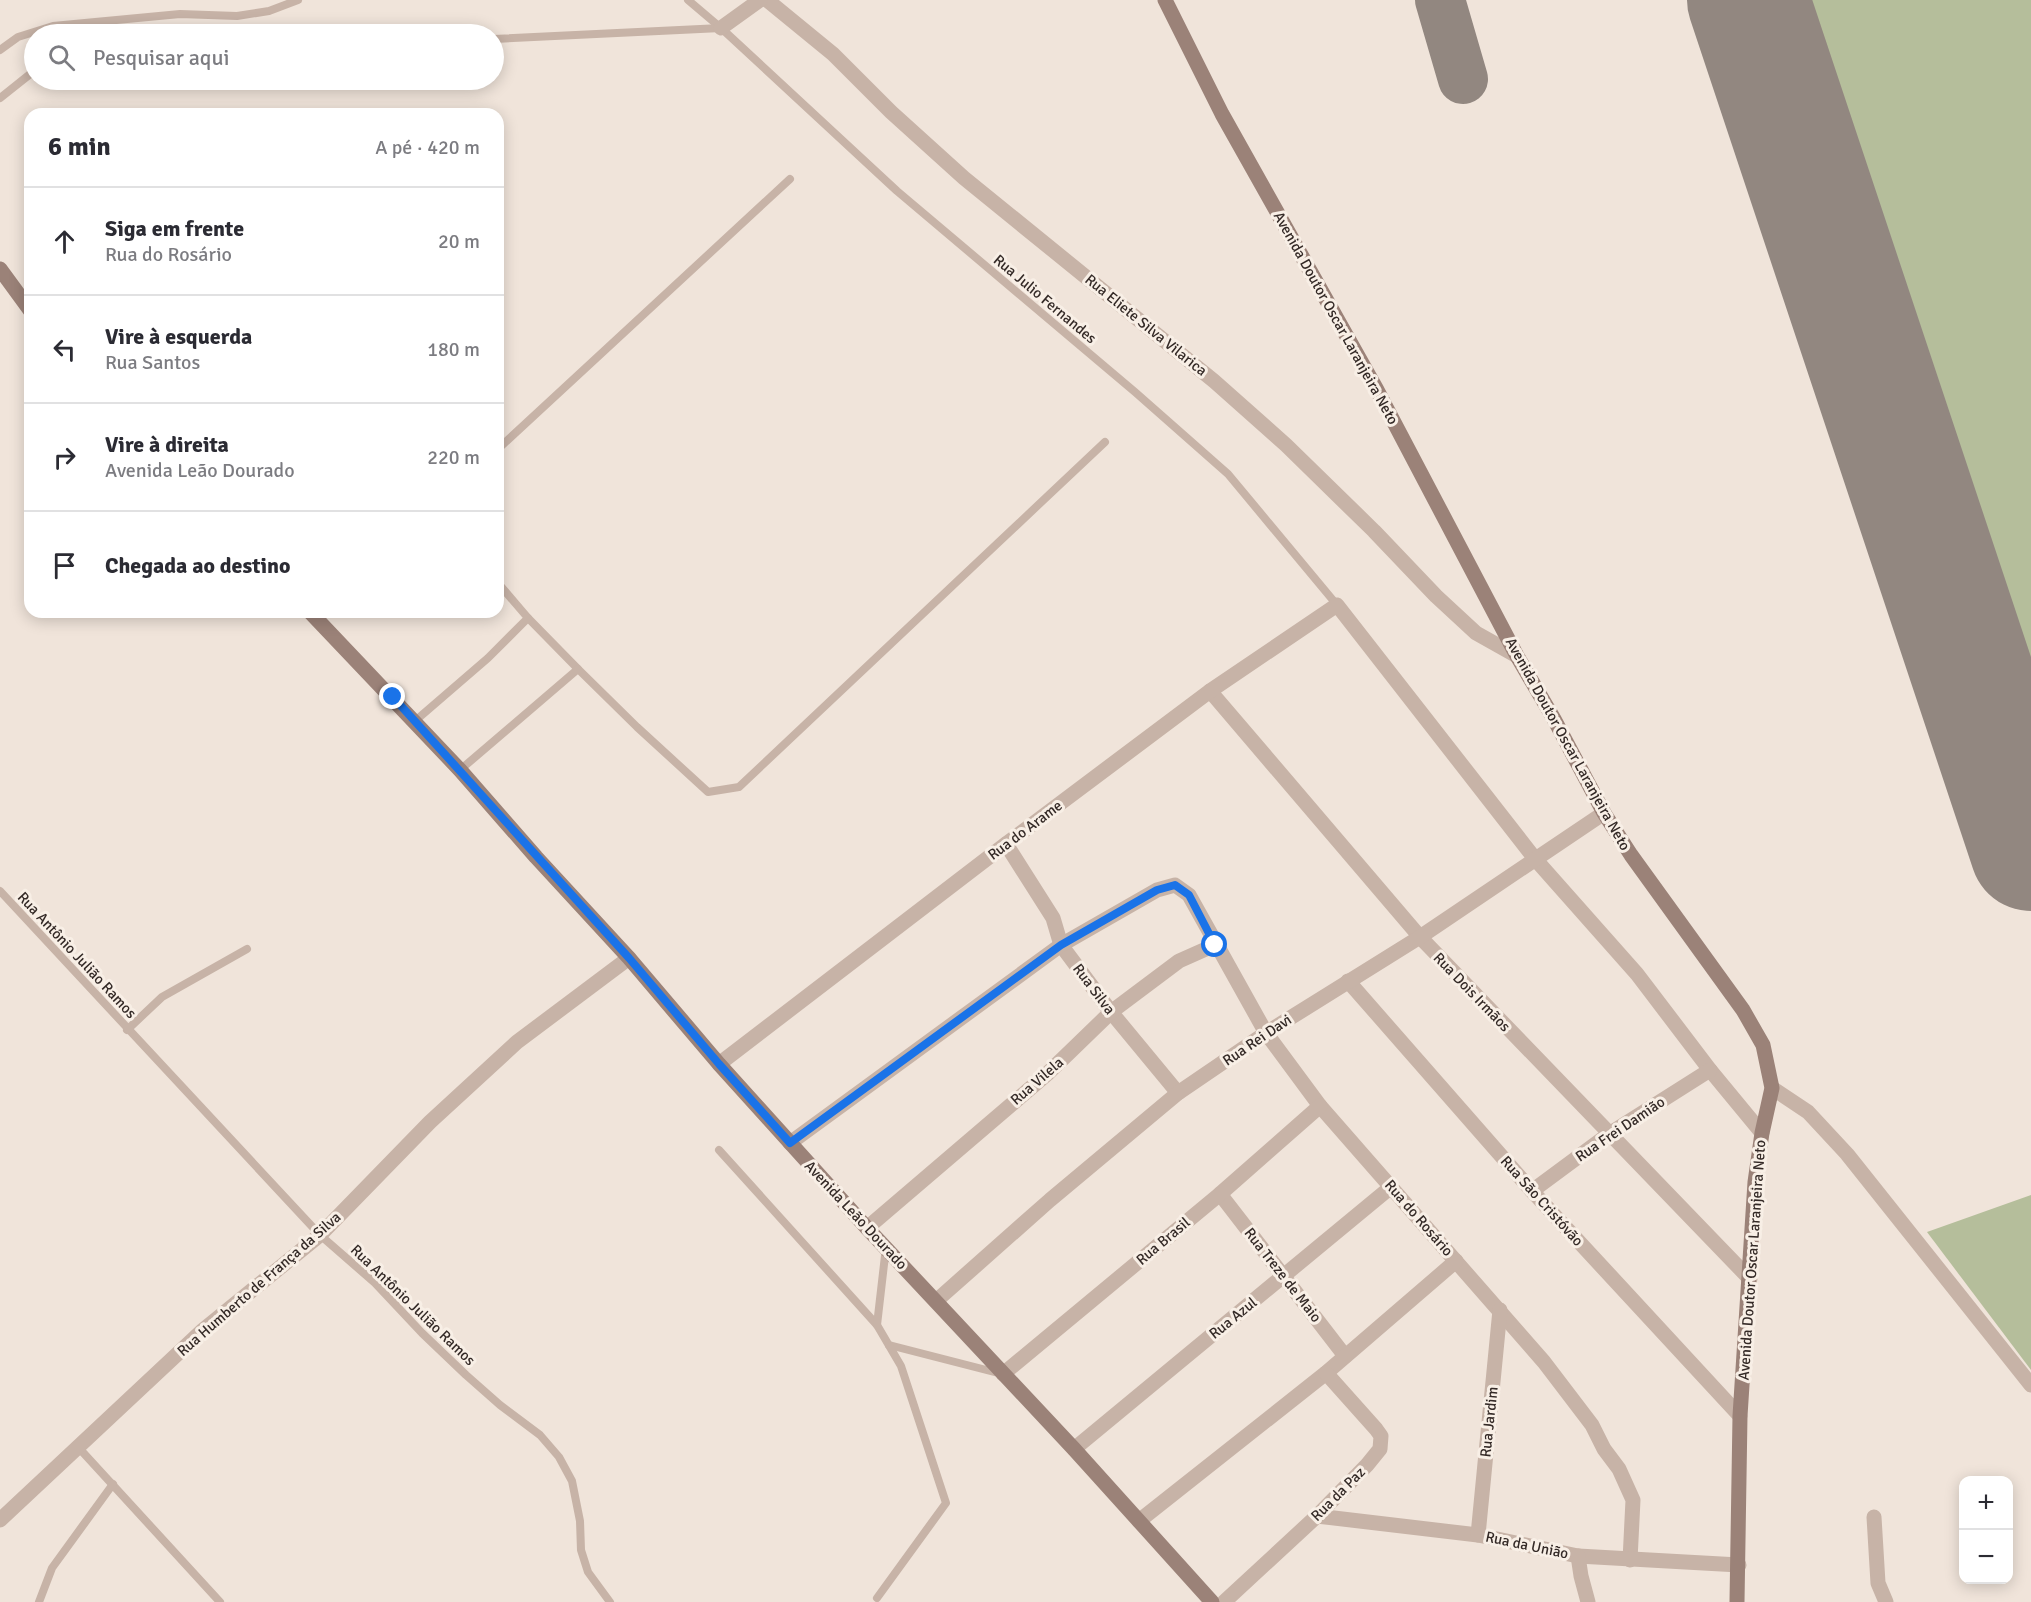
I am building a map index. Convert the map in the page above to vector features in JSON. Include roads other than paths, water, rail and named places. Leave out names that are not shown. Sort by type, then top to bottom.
[{"type":"street","points":[[721,28],[760,0]]},
{"type":"street","name":"Rua Eliete Silva Vilarica","points":[[767,0],[833,54],[891,112],[964,178],[1222,388],[1294,453],[1374,531],[1436,596],[1476,633],[1517,656]]},
{"type":"street","name":"Avenida Doutor Oscar Laranjeira Neto","points":[[1165,0],[1222,114],[1377,390],[1517,656],[1554,719],[1604,813],[1630,855],[1743,1010],[1763,1045],[1772,1088],[1762,1133],[1755,1182],[1740,1416],[1737,1602]]},
{"type":"street","points":[[0,269],[24,302]]},
{"type":"street","points":[[1337,605],[1536,860],[1637,974],[1710,1070],[1762,1133]]},
{"type":"street","name":"Rua do Arame","points":[[719,1064],[1005,844],[1210,691],[1337,605]]},
{"type":"street","name":"Avenida Leão Dourado","points":[[316,618],[460,770],[629,958],[790,1143],[1074,1449],[1212,1602]]},
{"type":"street","name":"Rua Dois Irmãos","points":[[1210,691],[1420,937],[1750,1279]]},
{"type":"street","name":"Rua Rei Davi","points":[[936,1301],[1050,1200],[1178,1093],[1266,1033],[1420,937],[1604,813]]},
{"type":"street","name":"Rua Silva","points":[[1005,844],[1053,918],[1061,945],[1178,1093]]},
{"type":"street","name":"Rua do Rosário","points":[[1061,945],[1157,890],[1175,885],[1189,895],[1266,1033],[1320,1106],[1500,1310],[1544,1362],[1592,1425],[1604,1449],[1619,1469],[1633,1500],[1630,1560]]},
{"type":"street","points":[[790,1143],[1061,945]]},
{"type":"street","name":"Rua Vilela","points":[[867,1228],[1047,1074],[1112,1012],[1179,962],[1215,945]]},
{"type":"street","name":"Rua Humberto de França da Silva","points":[[0,1520],[203,1330],[320,1235],[430,1122],[517,1042],[629,958]]},
{"type":"street","name":"Rua São Cristóvão","points":[[1348,981],[1532,1191],[1740,1416]]},
{"type":"street","name":"Rua Frei Damião","points":[[1532,1191],[1609,1134],[1710,1070]]},
{"type":"street","points":[[1772,1088],[1808,1112],[1847,1154],[2031,1386]]},
{"type":"street","name":"Rua Brasil","points":[[1003,1374],[1220,1194],[1320,1106]]},
{"type":"street","name":"Rua Azul","points":[[1074,1449],[1391,1187]]},
{"type":"street","name":"Rua Treze de Maio","points":[[1220,1194],[1346,1356]]},
{"type":"street","points":[[1139,1521],[1326,1373],[1456,1261]]},
{"type":"street","name":"Rua Jardim","points":[[1478,1535],[1500,1310]]},
{"type":"street","name":"Rua da Paz","points":[[1224,1602],[1317,1516],[1368,1465],[1380,1449],[1381,1442],[1377,1429],[1326,1373]]},
{"type":"street","name":"Rua da União","points":[[1317,1516],[1478,1535],[1578,1556],[1738,1565]]},
{"type":"street","points":[[1874,1517],[1878,1583],[1886,1602]]},
{"type":"street","points":[[1578,1556],[1588,1602]]},
{"type":"lane","points":[[74,24],[180,14],[237,16],[269,11],[298,0]]},
{"type":"lane","name":"Rua Julio Fernandes","points":[[688,0],[897,191],[1135,392],[1228,474],[1337,605]]},
{"type":"lane","points":[[504,39],[721,28]]},
{"type":"lane","points":[[0,50],[24,35]]},
{"type":"lane","points":[[0,98],[24,79]]},
{"type":"lane","points":[[504,443],[790,179]]},
{"type":"lane","points":[[504,590],[578,669],[708,792],[739,787],[1105,442]]},
{"type":"lane","points":[[415,721],[488,658],[528,618]]},
{"type":"lane","points":[[460,770],[578,669]]},
{"type":"lane","name":"Rua Antônio Julião Ramos","points":[[0,891],[320,1235],[375,1284],[466,1375],[540,1436],[559,1457],[572,1481],[580,1521],[581,1550],[588,1572],[610,1602]]},
{"type":"lane","points":[[128,1030],[162,998],[247,949]]},
{"type":"lane","points":[[718,1150],[877,1325],[901,1366],[946,1503],[877,1598]]},
{"type":"lane","points":[[877,1325],[886,1246]]},
{"type":"lane","points":[[889,1345],[1003,1374]]},
{"type":"lane","points":[[78,1447],[220,1602]]},
{"type":"lane","points":[[39,1602],[52,1568],[112,1485]]}]
